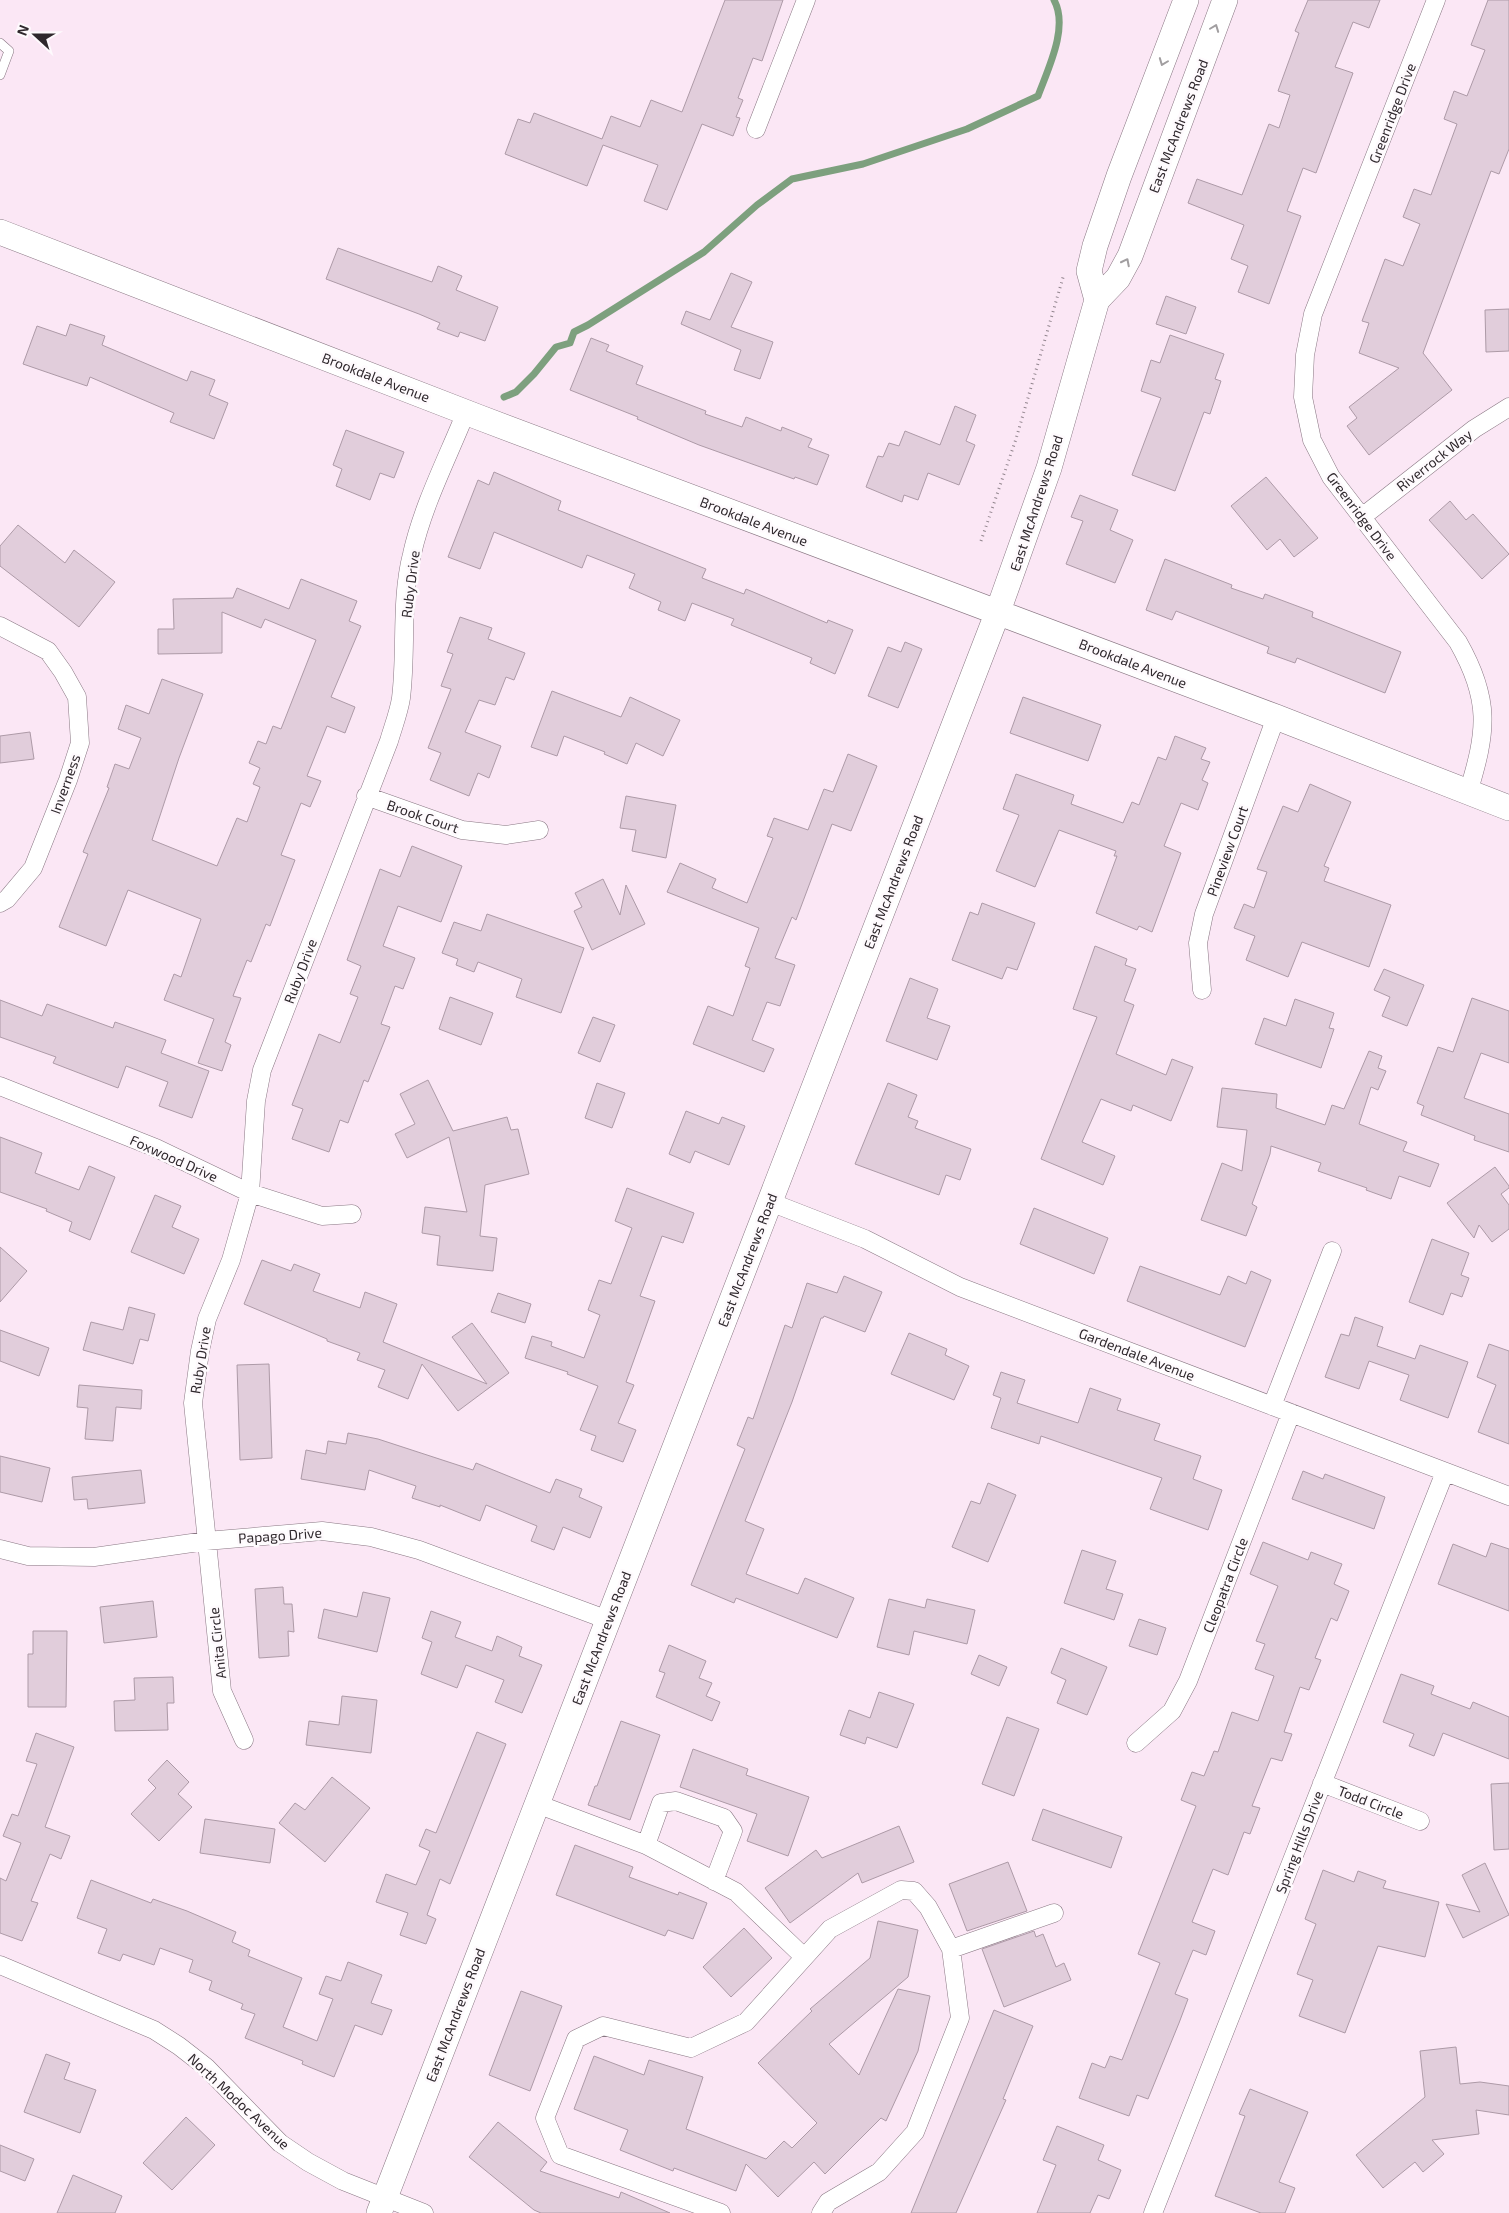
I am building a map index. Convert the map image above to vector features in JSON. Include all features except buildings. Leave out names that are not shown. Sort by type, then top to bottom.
[{"type":"main road","points":[[1097,300],[1089,270],[1095,246],[1119,176],[1186,0]]},
{"type":"main road","name":"East McAndrews Road","points":[[382,2205],[997,614],[1049,468],[1097,300],[1118,278],[1130,256],[1225,0]]},
{"type":"main road","name":"Brookdale Avenue","points":[[0,232],[466,412],[997,614],[1276,717],[1509,808]]},
{"type":"street","points":[[756,129],[806,0]]},
{"type":"street","name":"Greenridge Drive","points":[[1436,0],[1313,314],[1305,355],[1304,397],[1312,440],[1331,477],[1458,642],[1469,662],[1480,692],[1484,724],[1480,753],[1468,793]]},
{"type":"street","name":"Riverrock Way","points":[[1362,517],[1474,429],[1509,407]]},
{"type":"street","name":"Ruby Drive","points":[[206,1540],[194,1403],[199,1360],[207,1319],[231,1260],[250,1193],[256,1101],[262,1070],[366,796],[389,741],[401,699],[405,601],[412,554],[427,506],[466,412]]},
{"type":"street","name":"Inverness","points":[[0,626],[48,651],[64,672],[77,697],[80,743],[68,780],[33,868],[7,899],[0,903]]},
{"type":"street","name":"Pineview Court","points":[[1202,990],[1198,943],[1204,914],[1276,717]]},
{"type":"street","name":"Brook Court","points":[[366,796],[462,830],[506,835],[540,830]]},
{"type":"street","name":"Foxwood Drive","points":[[0,1086],[156,1148],[250,1193],[322,1216],[352,1214]]},
{"type":"street","name":"Gardendale Avenue","points":[[770,1202],[865,1239],[960,1287],[1509,1496]]},
{"type":"street","points":[[1272,1406],[1332,1251]]},
{"type":"street","name":"Cleopatra Circle","points":[[1136,1743],[1172,1711],[1188,1681],[1291,1413]]},
{"type":"street","name":"Spring Hills Drive","points":[[1153,2213],[1445,1472]]},
{"type":"street","name":"Papago Drive","points":[[0,1549],[28,1556],[94,1557],[206,1540],[322,1531],[371,1537],[419,1550],[608,1620]]},
{"type":"street","name":"Anita Circle","points":[[206,1540],[222,1691],[244,1740]]},
{"type":"street","name":"Todd Circle","points":[[1322,1783],[1420,1820]]},
{"type":"street","points":[[646,1844],[661,1803],[676,1801],[724,1818],[733,1831],[714,1881]]},
{"type":"street","points":[[537,1804],[646,1844],[736,1892],[804,1957]]},
{"type":"street","points":[[721,2213],[560,2155],[545,2118],[576,2039],[603,2026],[691,2048],[746,2022],[830,1929],[901,1890],[914,1891],[928,1907],[951,1949],[960,2018],[915,2132],[879,2172],[828,2202],[820,2213]]},
{"type":"street","points":[[951,1949],[1054,1913]]},
{"type":"street","name":"North Modoc Avenue","points":[[0,1965],[154,2030],[206,2067],[280,2143],[308,2162],[382,2205],[424,2213]]},
{"type":"lane","points":[[0,43],[9,51],[0,75]]},
{"type":"waterway","points":[[504,397],[516,392],[556,347],[570,343],[574,332],[704,252],[757,205],[792,179],[863,164],[967,129],[1038,96],[1058,35],[1058,11],[1054,0]]}]
